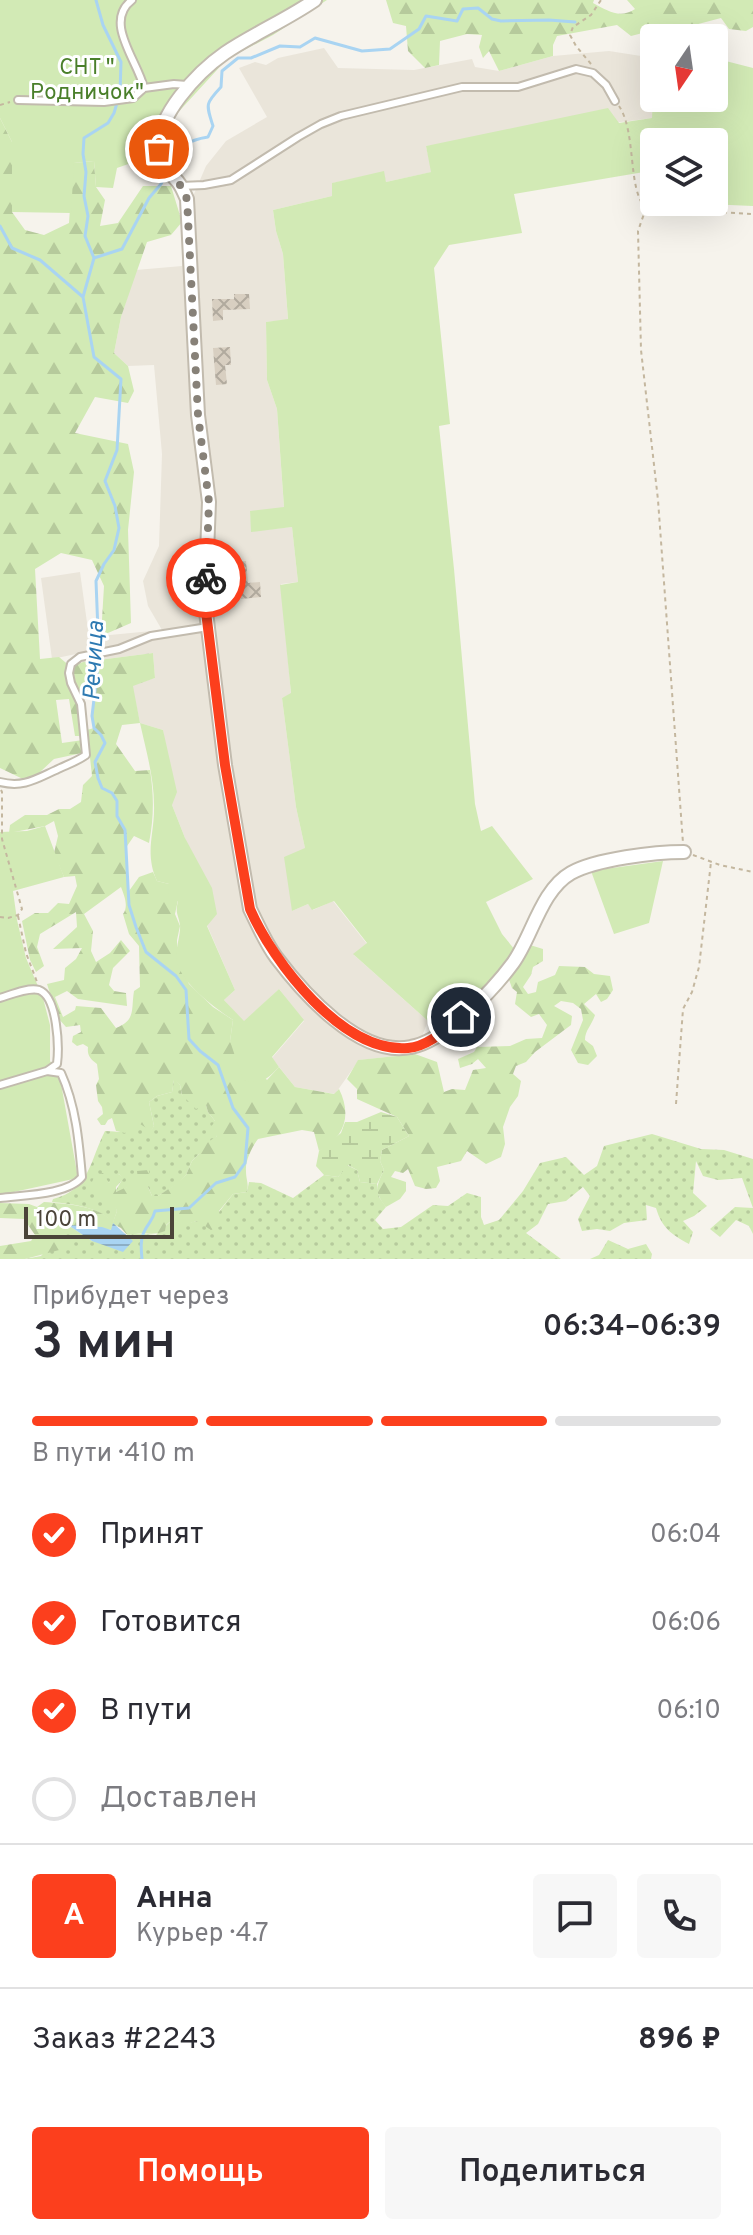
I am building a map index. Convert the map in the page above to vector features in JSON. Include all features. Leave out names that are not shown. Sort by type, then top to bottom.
[{"type":"street","points":[[315,0],[223,54],[190,86],[171,109],[160,130],[159,149],[165,170],[187,199],[198,415],[209,502],[205,604],[225,765],[250,909],[259,930],[275,956],[337,1021],[359,1037],[385,1047],[411,1048],[433,1039],[491,992],[515,961],[552,891],[570,873],[598,863],[684,852]]},
{"type":"lane","points":[[132,0],[123,7],[120,22],[126,47],[144,88]]},
{"type":"lane","points":[[180,186],[231,180],[298,137],[341,116],[462,87],[518,87],[576,69],[593,73],[606,85],[615,101]]},
{"type":"lane","points":[[18,100],[104,102],[133,98],[144,88],[174,84],[190,86]]},
{"type":"lane","points":[[0,782],[32,782],[86,755],[81,704],[69,673],[71,664],[80,657],[119,649],[151,636],[208,627]]},
{"type":"lane","points":[[0,998],[34,990],[46,995],[52,1009],[59,1050],[57,1064],[47,1071],[0,1085]]},
{"type":"lane","points":[[0,1198],[57,1191],[77,1184],[82,1177],[79,1137],[67,1086],[61,1073],[47,1071]]},
{"type":"path","points":[[593,73],[591,61],[570,35],[573,27],[591,15],[601,0]]},
{"type":"path","points":[[0,105],[18,100]]},
{"type":"path","points":[[615,101],[623,112],[632,148],[640,202]]},
{"type":"path","points":[[728,213],[753,214]]},
{"type":"path","points":[[643,216],[638,231],[641,350],[658,500],[684,852],[753,872]]},
{"type":"path","points":[[0,789],[2,839],[22,909],[18,915],[0,917]]},
{"type":"path","points":[[676,1104],[683,1009],[699,967],[711,862]]},
{"type":"path","points":[[18,915],[26,953],[38,984],[34,990]]},
{"type":"shaded area","points":[[324,48],[338,68],[414,70],[472,59],[475,67],[499,71],[553,56],[609,51],[640,56],[640,112],[653,112],[653,118],[426,146],[432,172],[386,182],[383,172],[333,183],[332,196],[273,210],[283,254],[288,320],[266,322],[267,380],[277,409],[284,508],[250,512],[252,531],[292,527],[298,582],[281,584],[291,694],[282,698],[296,807],[305,848],[292,911],[308,904],[313,910],[333,901],[367,944],[354,955],[428,1021],[415,1054],[359,1060],[335,1094],[295,1087],[272,1058],[304,1021],[279,989],[244,1022],[224,1000],[235,990],[207,925],[185,838],[172,805],[163,730],[140,723],[132,685],[155,678],[153,653],[83,662],[76,654],[52,659],[41,578],[80,572],[89,637],[162,630],[148,606],[143,581],[159,546],[162,454],[154,365],[128,366],[114,353],[121,317],[136,270],[182,266],[182,222],[206,166],[226,141],[267,117],[239,68],[255,62],[266,65],[278,58]]},
{"type":"green space","name":"СНТ \" Родничок\"","points":[[0,0],[327,0],[273,35],[227,59],[172,119],[168,150],[117,168],[113,188],[96,187],[94,161],[74,163],[71,213],[12,212],[12,142],[0,118]]},
{"type":"green space","points":[[386,0],[594,0],[593,3],[619,14],[635,9],[627,0],[753,0],[753,27],[746,31],[729,29],[721,18],[698,24],[640,24],[640,34],[631,36],[617,25],[557,36],[553,56],[499,71],[489,51],[483,58],[479,47],[482,35],[467,34],[440,41],[439,65],[425,68],[408,51],[406,26],[393,23]]},
{"type":"green space","points":[[728,62],[753,68],[753,206],[728,205],[728,128],[640,128],[640,173],[514,194],[522,233],[449,245],[434,268],[450,424],[439,426],[475,804],[481,831],[492,826],[533,879],[486,902],[502,934],[515,950],[487,987],[428,1021],[353,954],[367,943],[334,901],[312,910],[308,904],[292,911],[284,857],[305,848],[296,807],[282,698],[291,693],[280,585],[298,582],[292,527],[251,532],[250,511],[284,507],[277,409],[267,380],[266,322],[288,319],[283,254],[273,210],[332,196],[332,183],[384,171],[386,182],[431,172],[426,146],[608,108],[619,123],[652,118],[652,112],[728,112]]},
{"type":"green space","points":[[0,118],[12,142],[12,212],[25,230],[44,235],[69,223],[73,163],[94,161],[96,187],[105,200],[100,226],[118,223],[143,186],[171,186],[182,222],[171,235],[147,242],[121,317],[114,353],[128,366],[134,391],[128,403],[95,397],[75,433],[128,444],[134,472],[128,530],[131,623],[101,636],[104,586],[92,560],[61,553],[35,569],[40,659],[59,657],[71,667],[83,662],[153,653],[155,678],[133,686],[140,723],[122,725],[116,744],[135,771],[150,770],[152,789],[153,815],[149,843],[134,836],[125,849],[129,891],[139,877],[153,872],[157,881],[169,884],[178,900],[175,914],[180,926],[177,956],[189,984],[213,1007],[233,1020],[230,1041],[267,1080],[279,1067],[295,1087],[334,1094],[339,1089],[343,1099],[344,1124],[335,1139],[319,1151],[314,1132],[302,1130],[258,1139],[247,1163],[247,1192],[233,1194],[219,1211],[221,1226],[211,1230],[197,1221],[184,1225],[172,1220],[165,1231],[128,1236],[113,1224],[112,1230],[68,1225],[63,1233],[63,1249],[25,1259],[0,1259],[0,1246],[31,1241],[35,1235],[24,1219],[0,1218],[0,1203],[37,1207],[44,1202],[72,1205],[99,1212],[113,1222],[117,1211],[107,1204],[92,1182],[95,1175],[103,1173],[109,1183],[112,1177],[119,1174],[124,1178],[116,1187],[116,1192],[127,1187],[129,1180],[138,1180],[137,1171],[149,1170],[148,1187],[152,1196],[158,1196],[186,1175],[202,1146],[217,1136],[211,1127],[215,1121],[206,1105],[196,1109],[182,1095],[180,1085],[174,1080],[172,1092],[149,1102],[154,1126],[151,1131],[137,1122],[132,1130],[125,1133],[116,1131],[112,1118],[101,1125],[97,1119],[103,1114],[96,1085],[99,1079],[97,1064],[90,1057],[88,1047],[72,1042],[73,1036],[81,1032],[80,1025],[66,1027],[58,1018],[47,984],[64,980],[65,968],[76,959],[82,948],[53,949],[77,927],[76,912],[40,934],[37,947],[44,966],[36,972],[30,960],[22,921],[35,913],[48,913],[58,903],[69,904],[77,886],[75,876],[64,877],[54,853],[58,836],[54,821],[45,826],[9,833],[10,825],[25,815],[47,815],[59,809],[70,809],[81,802],[83,785],[92,776],[87,730],[94,728],[92,716],[96,691],[83,694],[74,691],[81,699],[83,736],[75,736],[69,699],[56,700],[62,743],[83,740],[82,753],[54,759],[39,773],[25,780],[0,768]],"holes":[[[121,887],[126,904],[123,914],[129,934],[139,946],[140,987],[134,991],[130,1018],[116,1028],[101,1008],[76,1006],[75,1010],[63,1017],[55,997],[67,991],[78,999],[127,1006],[126,993],[114,991],[109,985],[113,968],[130,951],[121,940],[110,953],[96,962],[91,951],[93,931],[84,914]]]},
{"type":"green space","points":[[140,723],[163,730],[177,792],[172,805],[185,838],[212,888],[217,914],[207,926],[235,990],[224,1000],[244,1021],[279,989],[304,1020],[272,1057],[279,1067],[263,1080],[243,1080],[230,1041],[233,1020],[192,987],[180,971],[176,953],[180,929],[178,901],[168,899],[169,884],[157,881],[151,861],[154,795]]},
{"type":"green space","points":[[45,826],[64,877],[13,891],[26,958],[43,998],[50,1025],[50,1061],[60,1078],[78,1178],[0,1195],[0,832],[27,831]]},
{"type":"green space","points":[[663,861],[649,923],[614,934],[591,871]]},
{"type":"green space","points":[[530,945],[543,949],[543,961],[533,967],[523,987],[528,994],[536,992],[538,982],[555,975],[559,966],[585,967],[594,974],[610,976],[613,990],[607,999],[601,1002],[596,994],[584,1004],[595,1015],[585,1040],[593,1046],[597,1056],[588,1065],[578,1063],[571,1050],[583,1020],[581,1009],[573,1003],[561,1001],[554,1006],[572,1016],[571,1025],[526,1062],[516,1066],[513,1074],[521,1081],[518,1096],[510,1107],[503,1127],[505,1144],[501,1157],[486,1164],[467,1151],[461,1161],[437,1167],[440,1181],[436,1188],[415,1186],[408,1169],[403,1173],[395,1171],[391,1177],[406,1182],[406,1191],[400,1199],[386,1207],[378,1189],[384,1170],[380,1161],[382,1150],[409,1136],[397,1117],[357,1099],[357,1089],[347,1079],[358,1060],[415,1054],[437,1062],[444,1092],[465,1090],[473,1070],[486,1068],[478,1059],[460,1068],[458,1059],[474,1052],[477,1047],[510,1046],[526,1039],[542,1038],[547,1025],[539,1014],[531,1017],[515,1004],[517,992],[508,977]]},
{"type":"green space","points":[[174,1079],[180,1085],[182,1095],[206,1105],[215,1121],[217,1136],[192,1161],[179,1183],[158,1196],[152,1196],[148,1187],[138,1181],[115,1192],[123,1178],[119,1174],[109,1183],[107,1181],[117,1211],[113,1223],[93,1210],[52,1202],[75,1189],[82,1181],[105,1131],[127,1131],[137,1121],[151,1130],[154,1126],[149,1102],[172,1092]]},
{"type":"green space","points":[[381,1112],[397,1117],[409,1136],[382,1150],[380,1161],[384,1170],[377,1184],[360,1182],[357,1170],[348,1165],[338,1177],[324,1175],[316,1166],[319,1151],[341,1133],[345,1122],[357,1122]]},
{"type":"green space","points":[[652,1134],[701,1149],[724,1150],[753,1159],[753,1208],[742,1178],[718,1180],[703,1176],[696,1161],[693,1193],[707,1206],[683,1221],[693,1232],[689,1244],[668,1230],[656,1208],[646,1205],[647,1220],[624,1223],[610,1231],[582,1231],[578,1219],[590,1196],[583,1187],[566,1201],[548,1204],[538,1224],[526,1233],[561,1259],[25,1259],[41,1256],[68,1225],[92,1241],[134,1233],[156,1235],[172,1220],[184,1224],[219,1212],[233,1194],[247,1192],[249,1182],[261,1183],[293,1198],[324,1175],[338,1177],[347,1165],[357,1170],[360,1182],[377,1184],[379,1197],[386,1207],[375,1220],[383,1229],[401,1227],[433,1205],[448,1206],[467,1193],[481,1197],[484,1225],[499,1220],[523,1191],[540,1163],[566,1157],[584,1175],[597,1166],[604,1146]]},
{"type":"green space","points":[[735,1207],[753,1208],[753,1234],[749,1226],[736,1220],[720,1237],[710,1229]]},
{"type":"green space","points":[[608,1240],[628,1249],[646,1244],[652,1254],[651,1259],[590,1259],[599,1255]]},
{"type":"water","points":[[113,1223],[133,1241],[123,1252],[92,1241],[68,1225],[111,1230]]},
{"type":"building","points":[[234,294],[249,294],[250,309],[223,310],[223,320],[213,321],[212,299],[234,299]]},
{"type":"building","points":[[230,347],[231,365],[225,365],[227,384],[216,385],[213,348]]},
{"type":"building","points":[[246,561],[248,583],[260,582],[261,597],[241,599],[234,562]]},
{"type":"waterway","name":"Речица","points":[[96,0],[103,25],[121,62],[120,93],[108,123],[84,138],[84,196],[88,216],[85,236],[94,258],[83,297],[94,357],[121,379],[117,450],[105,481],[115,506],[119,528],[114,550],[96,581],[99,657],[92,716],[94,728],[105,743],[95,762],[102,788],[112,793],[117,801],[117,816],[125,830],[129,905],[146,952],[176,976],[186,990],[189,1039],[218,1065],[233,1108],[248,1128],[245,1163],[235,1177],[216,1183],[189,1208],[155,1211],[142,1237],[142,1259]]},
{"type":"waterway","name":"Речица","points":[[170,165],[184,145],[208,137],[213,126],[208,108],[210,101],[221,87],[222,71],[238,58],[251,58],[280,46],[300,47],[315,38],[362,51],[390,49],[419,29],[426,16],[457,21],[463,9],[478,8],[492,19],[501,21],[575,22]]},
{"type":"waterway","name":"Речица","points":[[94,258],[122,249],[149,198],[165,176]]},
{"type":"waterway","points":[[0,226],[12,248],[40,260],[83,297]]},
{"type":"way so far","points":[[159,149],[165,170],[179,183],[187,199],[198,415],[209,502],[206,578]]},
{"type":"route","points":[[206,578],[205,604],[225,765],[250,909],[259,930],[275,956],[304,989],[337,1021],[359,1037],[385,1047],[411,1048],[433,1039],[461,1017]]}]
